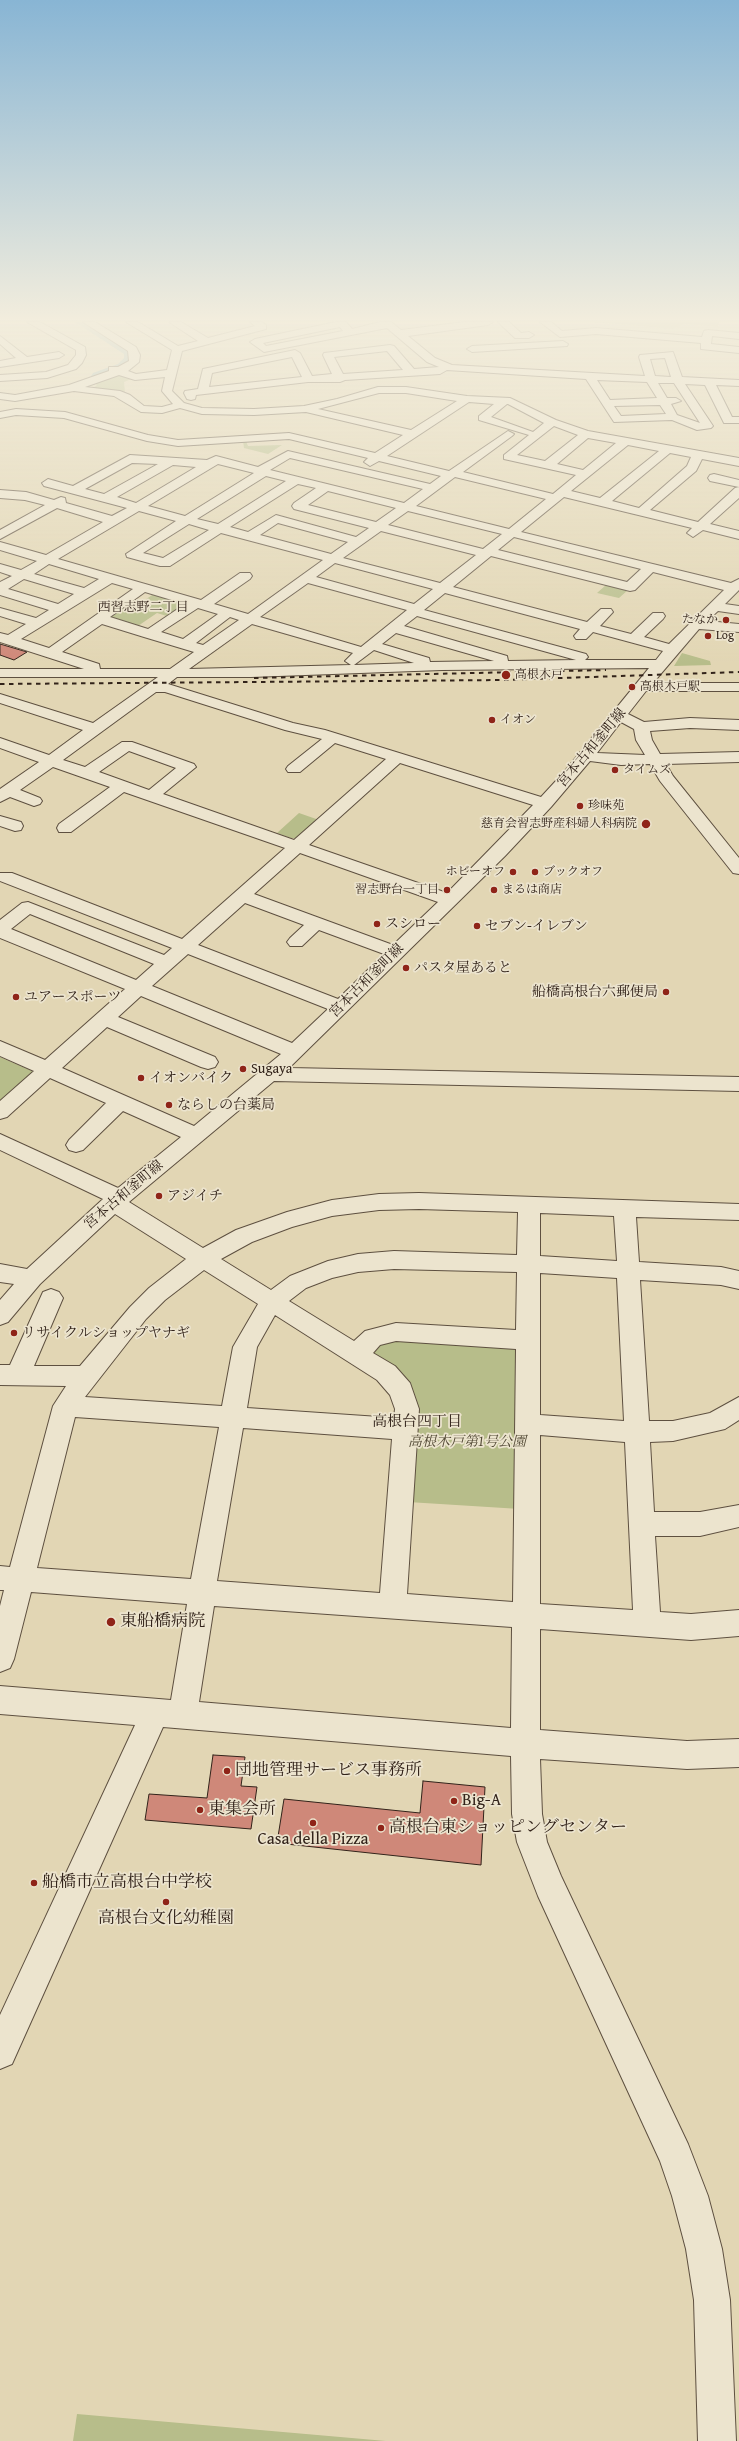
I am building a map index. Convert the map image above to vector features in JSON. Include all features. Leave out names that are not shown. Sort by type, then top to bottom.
[{"type":"street","points":[[140,436],[178,443],[289,436],[452,474],[562,490],[602,503],[701,526],[737,532]]},
{"type":"street","points":[[178,443],[183,436]]},
{"type":"street","points":[[218,441],[221,436]]},
{"type":"street","points":[[309,441],[318,436]]},
{"type":"street","points":[[357,471],[409,436]]},
{"type":"street","points":[[4,794],[505,436]]},
{"type":"street","points":[[534,436],[508,457],[547,466],[590,471],[607,471]]},
{"type":"street","points":[[547,466],[584,436]]},
{"type":"street","points":[[598,436],[698,456],[739,462]]},
{"type":"street","points":[[618,436],[623,440]]},
{"type":"street","points":[[342,669],[512,533],[562,490],[590,471],[623,440]]},
{"type":"street","points":[[602,503],[668,449]]},
{"type":"street","points":[[296,480],[165,563],[132,554],[288,454],[432,488]]},
{"type":"street","points":[[641,512],[692,468],[698,456]]},
{"type":"street","points":[[0,535],[130,460],[210,464]]},
{"type":"street","points":[[0,590],[216,460],[360,496],[410,504]]},
{"type":"street","points":[[105,499],[170,462]]},
{"type":"street","points":[[520,474],[534,463]]},
{"type":"street","points":[[620,474],[671,486]]},
{"type":"street","points":[[377,475],[360,487],[410,504],[512,533],[652,568],[736,586]]},
{"type":"street","points":[[714,478],[739,484]]},
{"type":"street","points":[[48,484],[672,649]]},
{"type":"street","points":[[326,487],[298,506],[630,587],[652,568]]},
{"type":"street","points":[[688,538],[739,491]]},
{"type":"street","points":[[0,494],[26,496],[115,521]]},
{"type":"street","points":[[6,507],[26,496]]},
{"type":"street","points":[[331,515],[360,496]]},
{"type":"street","points":[[249,537],[276,519],[358,541]]},
{"type":"street","points":[[720,545],[737,532]]},
{"type":"street","points":[[0,546],[250,618],[442,666]]},
{"type":"street","points":[[0,568],[85,593]]},
{"type":"street","points":[[150,634],[245,576]]},
{"type":"street","points":[[5,638],[37,623],[110,578]]},
{"type":"street","points":[[305,578],[605,664]]},
{"type":"street","name":"宮本古和釜町線","points":[[0,1316],[32,1278],[117,1200],[295,1052],[395,952],[450,900],[545,804],[619,716],[672,649],[713,606],[736,586]]},
{"type":"street","points":[[51,653],[98,618],[144,587]]},
{"type":"street","points":[[0,590],[59,609]]},
{"type":"street","points":[[713,606],[739,610]]},
{"type":"street","points":[[0,612],[37,623]]},
{"type":"street","points":[[185,644],[229,612]]},
{"type":"street","points":[[565,653],[606,612]]},
{"type":"street","points":[[634,639],[658,616]]},
{"type":"street","points":[[98,618],[204,650]]},
{"type":"street","points":[[695,624],[739,628]]},
{"type":"street","points":[[394,628],[526,665]]},
{"type":"street","points":[[5,638],[114,673]]},
{"type":"street","points":[[0,673],[172,674],[442,666],[660,664]]},
{"type":"street","points":[[642,687],[739,687]]},
{"type":"street","points":[[152,688],[166,688],[290,727],[333,737],[545,804]]},
{"type":"street","points":[[0,698],[95,729]]},
{"type":"street","points":[[619,716],[634,721],[641,727],[644,740],[654,758],[684,802],[739,869]]},
{"type":"street","points":[[641,727],[690,723],[739,725]]},
{"type":"street","points":[[294,769],[333,737]]},
{"type":"street","points":[[0,743],[450,900]]},
{"type":"street","points":[[88,774],[127,745],[188,766],[151,796]]},
{"type":"street","points":[[586,756],[616,759],[739,757]]},
{"type":"street","points":[[0,1112],[396,758]]},
{"type":"street","points":[[65,828],[122,785]]},
{"type":"street","points":[[4,794],[34,801]]},
{"type":"street","points":[[3,877],[341,1007]]},
{"type":"street","points":[[243,896],[395,952]]},
{"type":"street","points":[[168,963],[28,907],[0,930],[295,1052]]},
{"type":"street","points":[[296,942],[316,923]]},
{"type":"street","points":[[105,1019],[208,1062]]},
{"type":"street","points":[[0,1048],[195,1135]]},
{"type":"street","points":[[269,1074],[739,1084]]},
{"type":"street","points":[[76,1145],[120,1102]]},
{"type":"street","points":[[0,1141],[117,1200],[204,1258],[386,1373],[401,1390],[407,1409],[393,1606]]},
{"type":"street","points":[[0,1659],[10,1579],[65,1406],[86,1376],[122,1331],[157,1294],[204,1258],[244,1236],[287,1220],[332,1208],[378,1202],[419,1201],[739,1212]]},
{"type":"street","points":[[529,1205],[525,1785],[532,1842],[549,1885],[676,2156],[690,2196],[704,2249],[712,2300],[717,2441]]},
{"type":"street","points":[[625,1208],[647,1624]]},
{"type":"street","points":[[0,2052],[169,1713],[202,1592],[234,1417],[245,1347],[258,1322],[273,1301],[298,1282],[328,1270],[358,1263],[394,1260],[529,1264],[721,1276],[739,1280]]},
{"type":"street","points":[[0,1273],[32,1278]]},
{"type":"street","points":[[51,1298],[9,1375],[86,1376]]},
{"type":"street","points":[[354,1354],[373,1338],[396,1332],[528,1340]]},
{"type":"street","points":[[65,1406],[405,1429]]},
{"type":"street","points":[[528,1424],[637,1432],[673,1431],[701,1427],[716,1422],[739,1407]]},
{"type":"street","points":[[642,1524],[700,1524],[739,1516]]},
{"type":"street","points":[[10,1579],[691,1627],[739,1623]]},
{"type":"street","points":[[0,1700],[526,1744],[687,1755],[739,1753]]},
{"type":"green space","points":[[243,441],[246,441],[248,446],[282,445],[268,454],[244,448]]},
{"type":"green space","points":[[606,585],[628,590],[619,598],[597,593]]},
{"type":"green space","points":[[155,593],[189,602],[170,617],[157,613],[135,628],[105,619],[122,606],[132,609]]},
{"type":"green space","points":[[682,653],[710,661],[711,665],[674,666]]},
{"type":"green space","points":[[299,813],[319,820],[299,838],[291,838],[277,833]]},
{"type":"green space","points":[[0,1057],[34,1072],[0,1107]]},
{"type":"green space","name":"高根木戸第1号公園","points":[[377,1340],[517,1343],[520,1509],[408,1502],[413,1432],[368,1353]]},
{"type":"green space","points":[[77,2414],[386,2441],[73,2441]]},
{"type":"building","points":[[0,644],[27,652],[14,660],[0,655]]},
{"type":"building","name":"東集会所","points":[[213,1755],[245,1757],[241,1786],[257,1787],[251,1829],[145,1820],[149,1794],[207,1798]]},
{"type":"building","name":"高根台東ショッピングセンター","points":[[423,1781],[485,1787],[481,1865],[277,1843],[284,1799],[420,1813]]},
{"type":"railway","points":[[254,678],[606,670]]},
{"type":"railway","points":[[0,684],[502,680],[739,672]]},
{"type":"place","name":"たなか","points":[[726,620]]},
{"type":"place","name":"Log","points":[[708,636]]},
{"type":"place","name":"高根木戸","points":[[506,675]]},
{"type":"place","name":"高根木戸駅","points":[[632,687]]},
{"type":"place","name":"イオン","points":[[492,720]]},
{"type":"place","name":"タイムズ","points":[[615,770]]},
{"type":"place","name":"珍味苑","points":[[580,806]]},
{"type":"place","name":"慈育会習志野産科婦人科病院","points":[[646,824]]},
{"type":"place","name":"ホビーオフ","points":[[513,872]]},
{"type":"place","name":"ブックオフ","points":[[535,872]]},
{"type":"place","name":"習志野台一丁目","points":[[447,890]]},
{"type":"place","name":"まるは商店","points":[[494,890]]},
{"type":"place","name":"スシロー","points":[[377,924]]},
{"type":"place","name":"セブン-イレブン","points":[[477,926]]},
{"type":"place","name":"パスタ屋あると","points":[[406,968]]},
{"type":"place","name":"船橋高根台六郵便局","points":[[666,992]]},
{"type":"place","name":"ユアースポーツ","points":[[16,997]]},
{"type":"place","name":"Sugaya","points":[[243,1069]]},
{"type":"place","name":"イオンバイク","points":[[141,1078]]},
{"type":"place","name":"ならしの台薬局","points":[[169,1105]]},
{"type":"place","name":"アジイチ","points":[[159,1196]]},
{"type":"place","name":"リサイクルショップヤナギ","points":[[14,1333]]},
{"type":"place","name":"東船橋病院","points":[[111,1622]]},
{"type":"place","name":"団地管理サービス事務所","points":[[227,1771]]},
{"type":"place","name":"Big-A","points":[[454,1801]]},
{"type":"place","name":"東集会所","points":[[200,1810]]},
{"type":"place","name":"Casa della Pizza","points":[[313,1823]]},
{"type":"place","name":"高根台東ショッピングセンター","points":[[381,1828]]},
{"type":"place","name":"船橋市立高根台中学校","points":[[34,1883]]},
{"type":"place","name":"高根台文化幼稚園","points":[[166,1902]]},
{"type":"district","name":"西習志野二丁目","points":[[143,608]]},
{"type":"district","name":"高根台四丁目","points":[[417,1422]]}]
